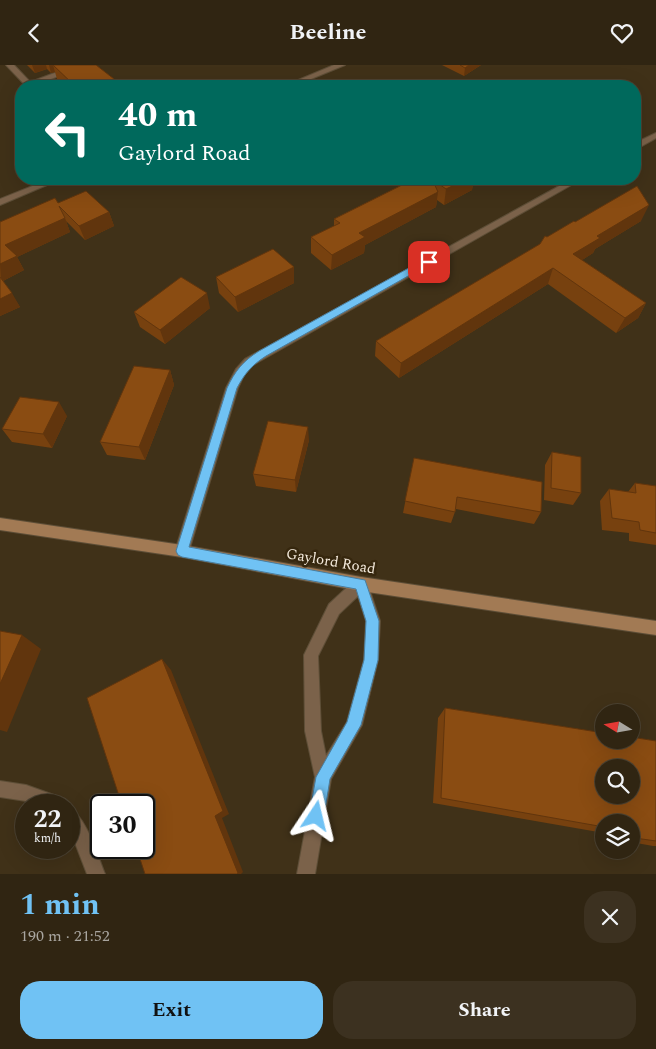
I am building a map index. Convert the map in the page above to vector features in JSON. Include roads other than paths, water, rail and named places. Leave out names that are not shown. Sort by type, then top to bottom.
[{"type":"street","points":[[10,65],[24,80]]},
{"type":"street","points":[[303,80],[341,65]]},
{"type":"street","points":[[43,80],[83,66]]},
{"type":"street","points":[[641,144],[656,135]]},
{"type":"street","points":[[0,201],[41,185]]},
{"type":"street","points":[[182,551],[232,388],[240,373],[249,362],[567,185]]},
{"type":"street","name":"Gaylord Road","points":[[0,523],[182,551],[361,584],[656,628]]},
{"type":"street","points":[[306,874],[323,777],[354,725],[371,660],[373,621],[361,584],[334,609],[311,655],[313,731],[323,777]]},
{"type":"street","points":[[0,789],[29,794]]},
{"type":"street","points":[[80,835],[96,874]]}]
